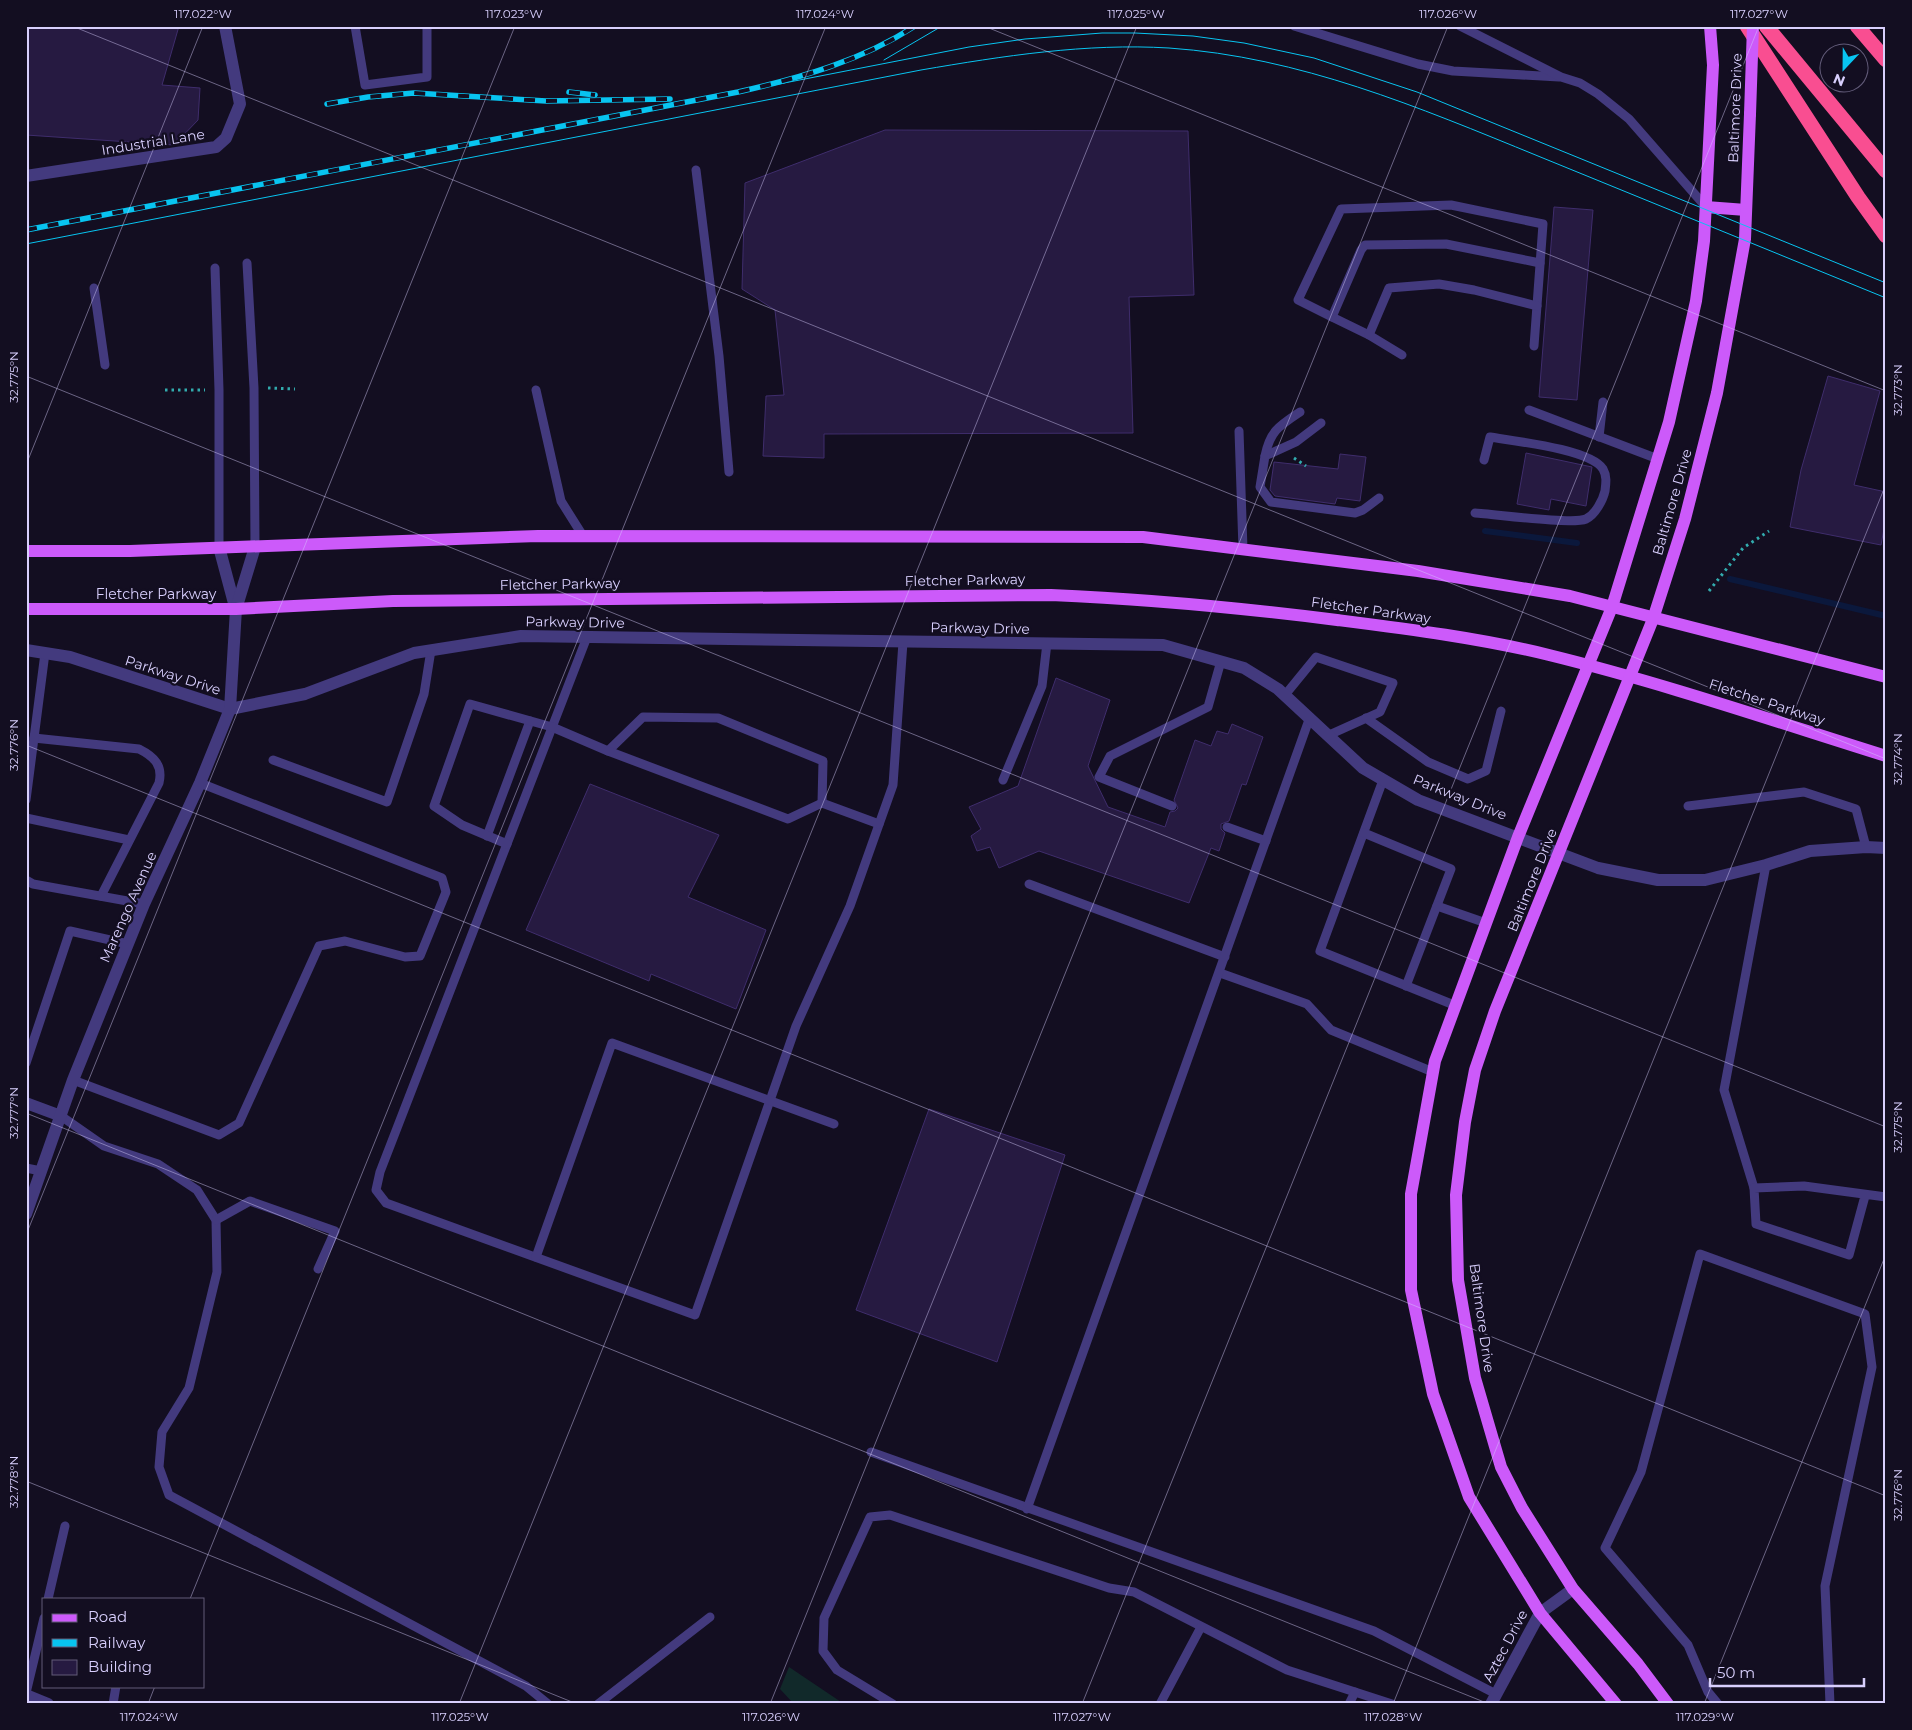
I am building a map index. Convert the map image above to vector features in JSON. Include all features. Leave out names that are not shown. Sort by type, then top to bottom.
[{"type":"highway","points":[[1747,26],[1858,197],[1886,236]]},
{"type":"highway","points":[[1766,26],[1886,171]]},
{"type":"highway","points":[[1857,26],[1886,60]]},
{"type":"main road","name":"Baltimore Drive","points":[[1616,1704],[1540,1613],[1469,1497],[1433,1394],[1411,1290],[1411,1194],[1433,1072],[1454,1005],[1518,837],[1612,607],[1658,459],[1696,301],[1704,241],[1713,65],[1710,26]]},
{"type":"main road","name":"Baltimore Drive","points":[[1668,1704],[1638,1664],[1573,1589],[1522,1508],[1502,1467],[1475,1378],[1458,1280],[1456,1195],[1465,1122],[1475,1070],[1495,1011],[1653,619],[1685,519],[1716,393],[1745,239],[1753,26]]},
{"type":"main road","points":[[1706,207],[1746,210]]},
{"type":"main road","points":[[26,550],[130,551],[583,536],[1143,537],[1418,571],[1570,596],[1653,619],[1886,677]]},
{"type":"main road","name":"Fletcher Parkway","points":[[26,610],[236,609],[393,601],[1051,595],[1121,598],[1262,610],[1402,628],[1548,654],[1719,702],[1886,756]]},
{"type":"street","name":"Industrial Lane","points":[[26,176],[216,147],[226,138],[240,104],[225,26]]},
{"type":"street","name":"Marengo Avenue","points":[[26,1214],[73,1080],[144,904],[200,783],[230,709],[236,609],[255,546]]},
{"type":"street","name":"Marengo Avenue","points":[[219,547],[236,609]]},
{"type":"street","name":"Parkway Drive","points":[[26,650],[70,657],[230,709],[305,694],[414,653],[521,636],[1163,645],[1244,668],[1285,694],[1363,768],[1418,800],[1598,868],[1658,880],[1705,880],[1766,865],[1810,851],[1866,847],[1886,848]]},
{"type":"street","points":[[26,1102],[61,1116]]},
{"type":"street","name":"Aztec Drive","points":[[1494,1699],[1540,1613],[1573,1589]]},
{"type":"street","points":[[26,1694],[48,1704]]},
{"type":"lane","points":[[355,26],[365,85],[427,77],[427,26]]},
{"type":"lane","points":[[1294,26],[1418,64],[1453,71],[1561,77]]},
{"type":"lane","points":[[1460,26],[1561,77],[1580,83],[1628,119],[1706,207]]},
{"type":"lane","points":[[696,170],[719,356],[729,472]]},
{"type":"lane","points":[[1402,355],[1369,335],[1298,300],[1341,209],[1451,205],[1543,224],[1534,346]]},
{"type":"lane","points":[[1332,317],[1361,250],[1365,245],[1446,244],[1540,263]]},
{"type":"lane","points":[[247,263],[254,388],[255,546]]},
{"type":"lane","points":[[215,268],[219,390],[219,547]]},
{"type":"lane","points":[[1369,335],[1389,288],[1439,284],[1474,290],[1537,306]]},
{"type":"lane","points":[[94,288],[105,365]]},
{"type":"lane","points":[[536,390],[561,501],[583,536]]},
{"type":"lane","points":[[1599,437],[1602,402]]},
{"type":"lane","points":[[1529,410],[1658,459]]},
{"type":"lane","points":[[1300,412],[1282,424],[1268,439],[1260,487],[1271,502],[1355,513],[1363,510],[1379,498]]},
{"type":"lane","points":[[1265,456],[1296,442],[1321,423]]},
{"type":"lane","points":[[1239,431],[1243,549]]},
{"type":"lane","points":[[1474,513],[1570,521],[1586,519],[1596,510],[1604,496],[1607,481],[1602,468],[1592,460],[1563,450],[1490,437],[1484,460]]},
{"type":"lane","points":[[587,637],[380,1172],[376,1190],[386,1203],[695,1315],[796,1026],[850,906],[893,785],[903,642]]},
{"type":"lane","points":[[1003,780],[1042,686],[1047,644]]},
{"type":"lane","points":[[273,760],[387,802],[424,694],[431,650]]},
{"type":"lane","points":[[26,800],[45,653]]},
{"type":"lane","points":[[1285,694],[1316,656],[1393,683],[1380,712],[1329,735]]},
{"type":"lane","points":[[1172,806],[1099,777],[1110,756],[1208,706],[1221,662]]},
{"type":"lane","points":[[507,844],[462,825],[434,806],[470,704],[552,727],[608,751],[788,819],[822,804],[879,824]]},
{"type":"lane","points":[[1366,718],[1428,762],[1468,779],[1486,771],[1501,711]]},
{"type":"lane","points":[[608,751],[643,717],[718,718],[823,761],[822,804]]},
{"type":"lane","points":[[1027,1509],[1310,717]]},
{"type":"lane","points":[[488,836],[530,721]]},
{"type":"lane","points":[[34,738],[140,749],[151,755],[159,765],[161,773],[159,783],[101,896]]},
{"type":"lane","points":[[1383,780],[1320,952],[1454,1005]]},
{"type":"lane","points":[[73,1080],[219,1135],[239,1123],[319,946],[345,941],[405,957],[420,956],[446,892],[442,878],[200,783]]},
{"type":"lane","points":[[1688,806],[1804,792],[1856,810],[1866,847]]},
{"type":"lane","points":[[26,818],[129,840]]},
{"type":"lane","points":[[1227,827],[1266,841]]},
{"type":"lane","points":[[1364,833],[1451,870],[1406,986]]},
{"type":"lane","points":[[1766,865],[1724,1090],[1754,1188],[1756,1224],[1849,1254],[1865,1196]]},
{"type":"lane","points":[[26,880],[144,904]]},
{"type":"lane","points":[[1029,884],[1225,957]]},
{"type":"lane","points":[[1437,906],[1486,923]]},
{"type":"lane","points":[[26,1063],[70,931],[128,944]]},
{"type":"lane","points":[[1220,972],[1306,1004],[1331,1030],[1433,1072]]},
{"type":"lane","points":[[536,1257],[612,1043],[834,1124]]},
{"type":"lane","points":[[61,1116],[104,1146],[158,1164],[197,1190],[216,1220],[216,1272],[189,1388],[162,1432],[158,1467],[169,1495],[526,1686],[548,1704]]},
{"type":"lane","points":[[26,1168],[41,1171]]},
{"type":"lane","points":[[1754,1188],[1804,1186],[1865,1196],[1886,1197]]},
{"type":"lane","points":[[216,1220],[250,1201],[336,1231],[318,1269]]},
{"type":"lane","points":[[1718,1704],[1708,1692],[1688,1644],[1606,1548],[1641,1472],[1700,1254],[1865,1314],[1872,1367],[1825,1586],[1830,1704]]},
{"type":"lane","points":[[871,1452],[1374,1631],[1494,1699]]},
{"type":"lane","points":[[892,1704],[837,1670],[823,1651],[824,1618],[870,1517],[890,1515],[1109,1588],[1134,1592],[1288,1670],[1392,1704]]},
{"type":"lane","points":[[48,1598],[65,1526]]},
{"type":"lane","points":[[598,1704],[710,1617]]},
{"type":"lane","points":[[26,1694],[42,1626]]},
{"type":"lane","points":[[1160,1704],[1201,1627]]},
{"type":"lane","points":[[112,1704],[116,1688]]},
{"type":"lane","points":[[1349,1704],[1355,1692]]},
{"type":"path","points":[[267,388],[295,389]]},
{"type":"path","points":[[165,390],[206,390]]},
{"type":"path","points":[[1289,455],[1306,466]]},
{"type":"path","points":[[1709,591],[1743,548],[1769,531]]},
{"type":"green space","points":[[789,1667],[844,1704],[794,1704],[780,1689]]},
{"type":"building","points":[[26,26],[179,26],[162,85],[200,88],[198,120],[174,145],[26,135]]},
{"type":"building","points":[[885,130],[1188,131],[1194,295],[1129,297],[1133,433],[824,434],[824,458],[763,456],[766,396],[784,395],[775,310],[742,289],[745,183]]},
{"type":"building","points":[[1554,207],[1593,210],[1577,400],[1539,397]]},
{"type":"building","points":[[1828,376],[1880,391],[1854,485],[1886,492],[1886,518],[1881,545],[1790,527],[1801,470]]},
{"type":"building","points":[[1526,453],[1592,467],[1586,506],[1551,499],[1549,510],[1517,504]]},
{"type":"building","points":[[1340,454],[1366,457],[1360,501],[1337,498],[1335,504],[1275,496],[1270,490],[1274,462],[1338,469]]},
{"type":"building","points":[[1056,678],[1110,700],[1088,766],[1108,807],[1165,827],[1170,812],[1178,808],[1174,800],[1195,740],[1211,746],[1217,731],[1228,734],[1232,724],[1263,737],[1246,785],[1242,784],[1229,821],[1221,824],[1221,829],[1225,833],[1219,851],[1211,848],[1189,903],[1039,851],[999,868],[990,847],[977,851],[971,836],[981,829],[969,807],[1018,786]]},
{"type":"building","points":[[590,784],[719,835],[688,897],[766,930],[736,1009],[651,974],[649,981],[526,930]]},
{"type":"building","points":[[929,1109],[1065,1155],[997,1362],[856,1310]]},
{"type":"waterway","points":[[1485,531],[1577,543]]},
{"type":"waterway","points":[[1730,579],[1886,616]]},
{"type":"tram line","points":[[884,60],[942,26]]},
{"type":"tram line","points":[[738,92],[969,47],[1025,39],[1102,33],[1135,33],[1193,36],[1244,43],[1314,58],[1417,92],[1886,283]]},
{"type":"tram line","points":[[26,244],[921,70],[1045,52],[1107,47],[1138,47],[1218,53],[1312,73],[1358,87],[1448,120],[1886,298]]},
{"type":"railway","points":[[26,230],[738,92],[784,81],[852,59],[915,26]]},
{"type":"railway","points":[[569,92],[595,95]]},
{"type":"railway","points":[[327,104],[368,97],[414,93],[546,101],[670,99]]}]
